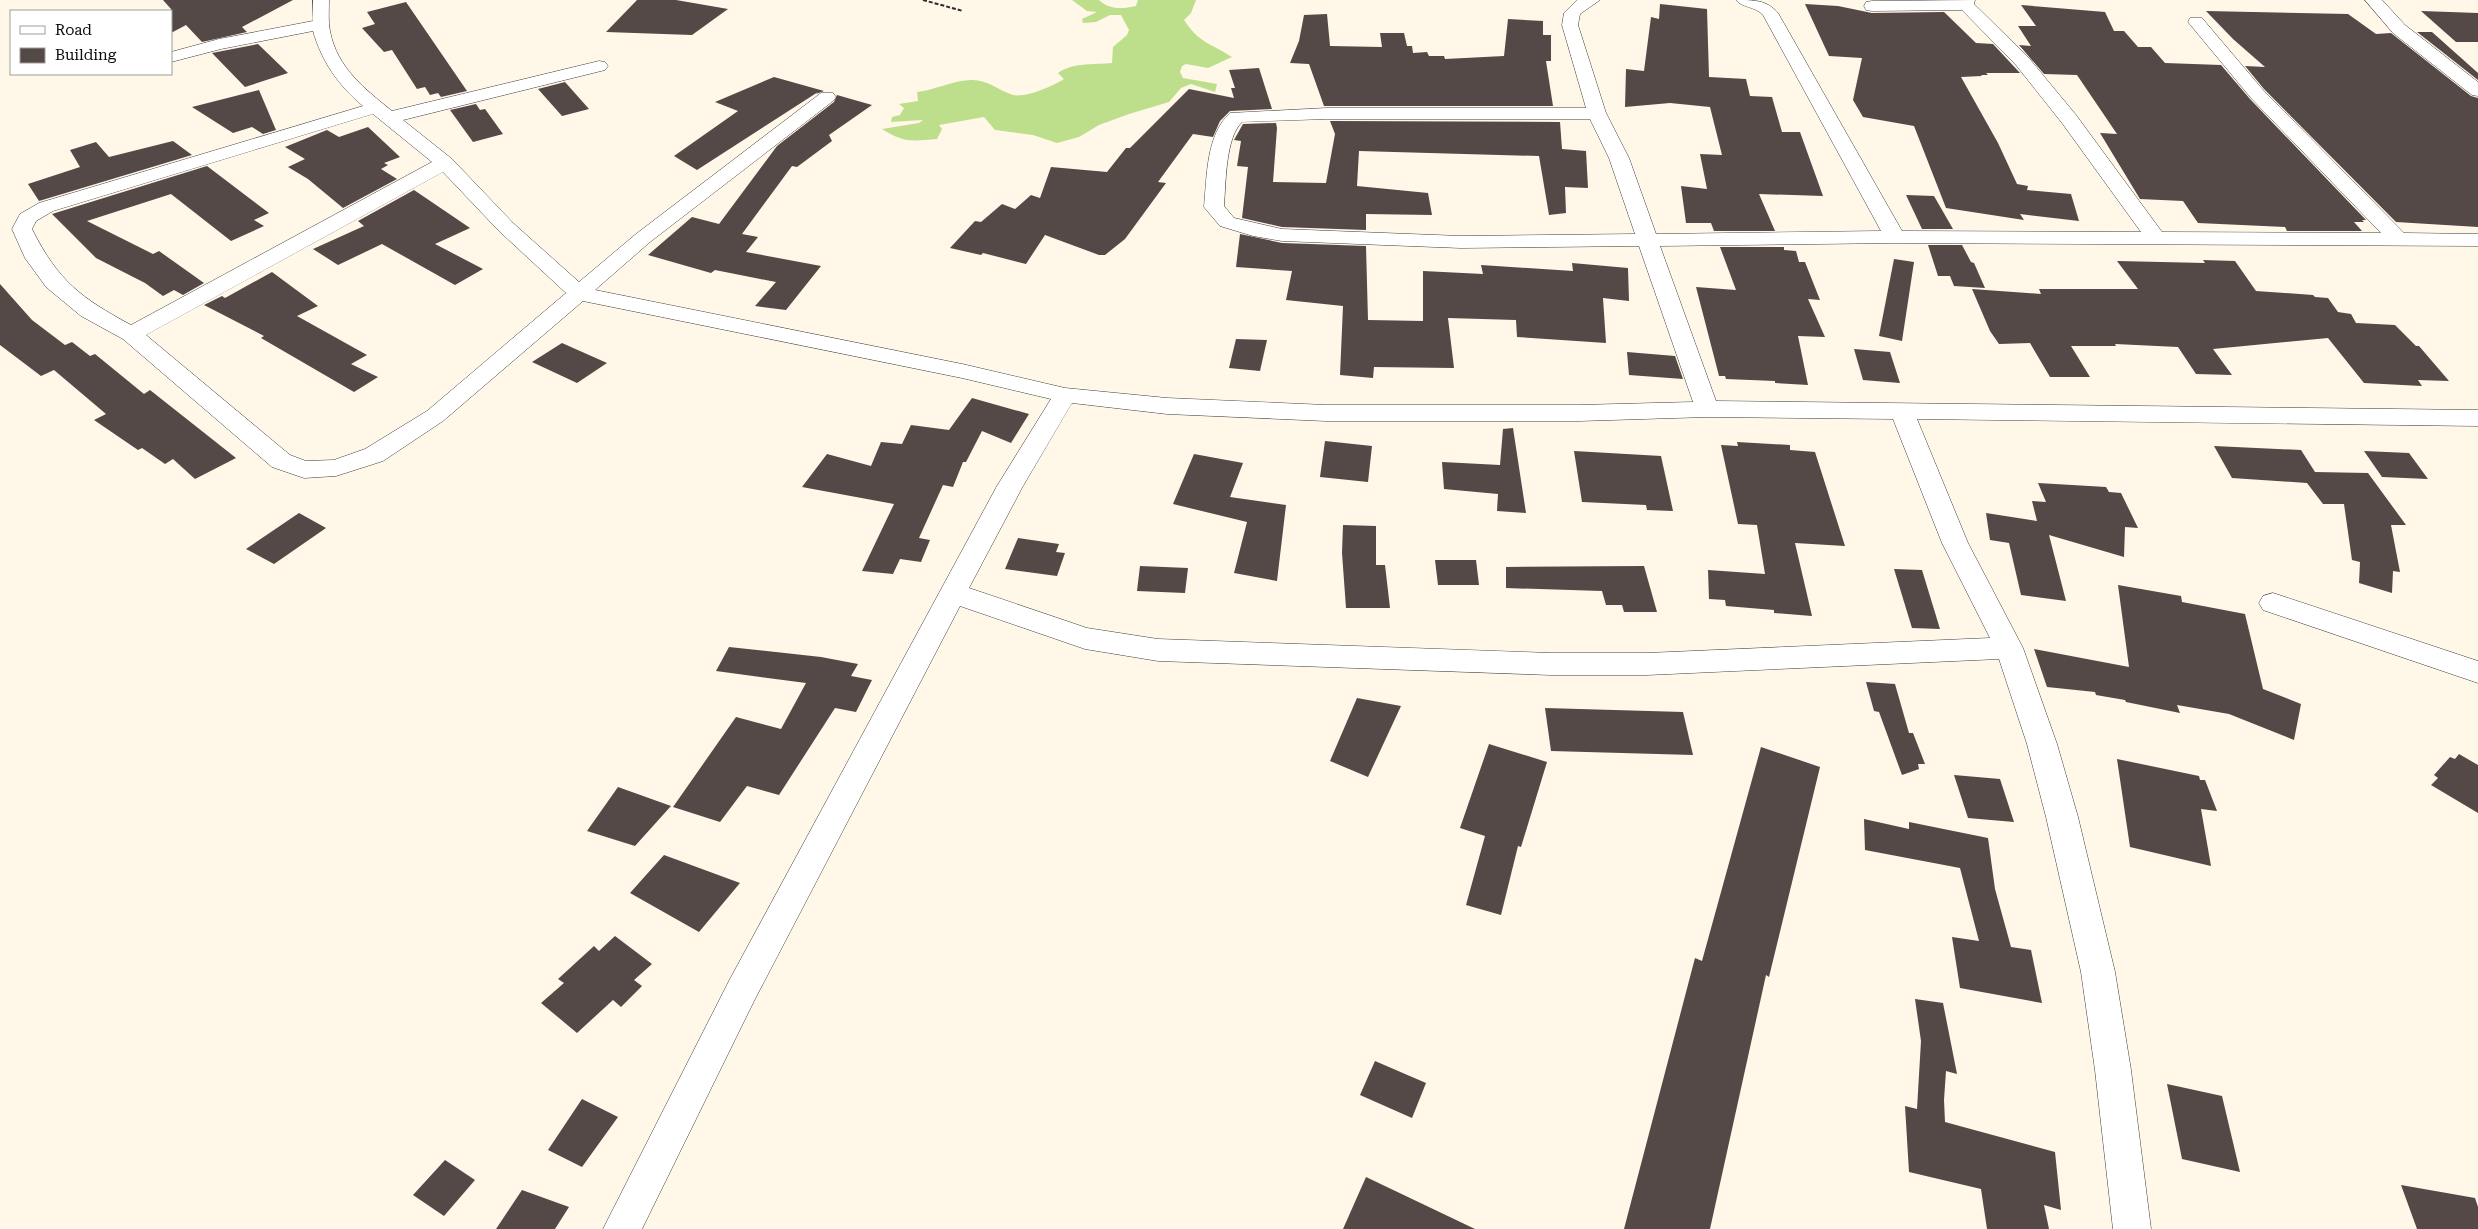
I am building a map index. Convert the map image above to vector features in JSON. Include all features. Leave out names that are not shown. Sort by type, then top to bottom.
[{"type":"street","points":[[321,0],[321,24],[329,55],[351,88],[445,163],[506,227],[580,294],[962,371],[1065,395],[1166,406],[1326,414],[1579,413],[1706,409],[1903,413],[2478,418]]},
{"type":"street","points":[[1592,0],[1584,2],[1572,13],[1570,25],[1597,114],[1620,158],[1706,409]]},
{"type":"street","points":[[1744,0],[1764,6],[1770,13],[1895,236]]},
{"type":"street","points":[[2373,0],[2399,29],[2478,91]]},
{"type":"street","points":[[1872,6],[1966,2],[2022,61],[2069,119],[2154,236]]},
{"type":"street","points":[[2196,22],[2257,94],[2341,178],[2398,239]]},
{"type":"street","points":[[172,57],[219,44],[321,24]]},
{"type":"street","points":[[599,66],[381,113],[46,207],[27,218],[22,229],[36,258],[54,282],[89,311],[131,334],[282,461],[304,470],[336,468],[374,455],[435,416],[580,294],[643,238],[827,97]]},
{"type":"street","points":[[1597,114],[1403,113],[1237,117],[1227,126],[1218,161],[1214,208],[1227,222],[1253,230],[1282,235],[1461,242],[1895,236],[2154,236],[2478,240]]},
{"type":"street","points":[[131,334],[445,163]]},
{"type":"street","points":[[622,1229],[742,990],[1010,486],[1065,395]]},
{"type":"street","points":[[1903,413],[1955,543],[2010,648],[2062,816],[2098,972],[2113,1070],[2132,1229]]},
{"type":"street","points":[[954,593],[1085,638],[1158,650],[1402,657],[1551,664],[1647,664],[2010,648]]},
{"type":"street","points":[[2273,603],[2478,672]]},
{"type":"path","points":[[923,0],[963,11]]},
{"type":"green space","points":[[1072,0],[1099,0],[1107,6],[1121,8],[1136,6],[1138,0],[1196,0],[1191,13],[1184,20],[1189,28],[1205,42],[1232,57],[1208,68],[1186,64],[1182,66],[1180,72],[1183,78],[1217,84],[1215,92],[1191,84],[1181,88],[1169,102],[1129,114],[1099,125],[1079,137],[1057,143],[1033,135],[995,130],[984,117],[939,125],[942,129],[937,139],[902,139],[882,129],[919,123],[923,120],[891,122],[892,117],[900,115],[904,108],[899,104],[918,101],[917,92],[956,82],[976,80],[1013,95],[1025,95],[1064,79],[1058,73],[1064,69],[1112,63],[1113,47],[1127,35],[1129,30],[1121,15],[1110,15],[1096,22],[1083,23],[1082,19],[1097,12],[1087,11]]},
{"type":"building","points":[[163,0],[293,0],[242,27],[247,32],[202,42],[186,25],[172,32],[171,9]]},
{"type":"building","points":[[637,0],[676,0],[728,9],[692,35],[606,32]]},
{"type":"building","points":[[406,2],[467,91],[441,97],[438,93],[430,95],[425,87],[417,89],[392,50],[384,52],[362,28],[375,24],[367,12]]},
{"type":"building","points":[[1660,4],[1707,9],[1709,77],[1746,79],[1750,96],[1772,97],[1782,132],[1800,132],[1823,196],[1759,194],[1775,231],[1714,231],[1711,223],[1686,223],[1681,186],[1707,189],[1700,154],[1722,155],[1710,107],[1670,103],[1625,107],[1626,69],[1644,71],[1651,17],[1659,19]]},
{"type":"building","points":[[1805,4],[1838,6],[1872,13],[1944,12],[1976,43],[1993,44],[2020,73],[1986,73],[1988,75],[1961,77],[1998,143],[2017,184],[2028,186],[2027,190],[2071,194],[2079,221],[2020,214],[2024,220],[1946,208],[1914,126],[1863,117],[1853,100],[1862,58],[1829,56]]},
{"type":"building","points":[[2021,5],[2105,12],[2114,31],[2124,31],[2138,47],[2151,47],[2165,63],[2221,65],[2250,99],[2366,220],[2362,220],[2364,222],[2354,222],[2362,231],[2287,231],[2285,227],[2198,223],[2183,201],[2140,199],[2100,133],[2117,134],[2077,75],[2044,74],[2019,45],[2031,46],[2018,26],[2036,26]]},
{"type":"building","points":[[2206,11],[2348,14],[2376,34],[2391,33],[2471,96],[2478,98],[2478,227],[2396,222],[2264,89],[2245,66],[2265,67],[2233,39]]},
{"type":"building","points":[[2421,11],[2478,13],[2478,42],[2456,42]]},
{"type":"building","points":[[1327,14],[1330,46],[1382,47],[1380,33],[1404,33],[1407,46],[1412,46],[1413,53],[1427,52],[1429,56],[1444,56],[1445,59],[1504,56],[1508,19],[1543,21],[1543,35],[1551,35],[1551,61],[1546,61],[1553,106],[1324,106],[1309,64],[1290,63],[1299,41],[1304,15]]},
{"type":"building","points":[[2417,32],[2432,32],[2478,73],[2478,80]]},
{"type":"building","points":[[258,44],[288,73],[245,87],[212,53]]},
{"type":"building","points":[[1259,68],[1272,109],[1230,111],[1220,121],[1213,137],[1193,134],[1158,182],[1166,183],[1125,239],[1105,255],[1099,255],[1045,235],[1026,264],[983,253],[981,255],[950,248],[975,221],[981,222],[1002,204],[1015,209],[1031,195],[1040,198],[1051,167],[1107,172],[1126,148],[1130,148],[1189,89],[1234,98],[1231,88],[1235,88],[1229,70]]},
{"type":"building","points":[[774,77],[824,91],[816,94],[818,92],[697,170],[674,156],[738,111],[715,102]]},
{"type":"building","points":[[565,82],[589,109],[562,116],[538,89]]},
{"type":"building","points":[[259,90],[276,130],[263,134],[252,127],[233,133],[192,107]]},
{"type":"building","points":[[837,95],[872,105],[829,135],[832,141],[797,167],[792,166],[742,234],[758,237],[746,252],[821,266],[786,310],[755,306],[776,282],[715,270],[711,273],[648,255],[692,217],[719,224],[777,146],[834,102]]},
{"type":"building","points":[[476,104],[480,110],[485,109],[503,134],[473,142],[450,110]]},
{"type":"building","points":[[1330,121],[1560,122],[1562,149],[1586,151],[1588,188],[1565,187],[1566,213],[1549,215],[1539,156],[1359,151],[1357,186],[1428,193],[1432,215],[1366,214],[1366,230],[1282,227],[1242,218],[1248,167],[1237,166],[1241,141],[1234,140],[1243,124],[1276,123],[1273,182],[1326,183],[1335,134]]},
{"type":"building","points":[[368,127],[400,157],[384,163],[388,165],[381,169],[397,179],[343,208],[308,179],[288,167],[305,159],[285,147],[327,130],[339,137]]},
{"type":"building","points":[[173,141],[192,155],[39,201],[28,184],[80,167],[70,150],[96,142],[109,157]]},
{"type":"building","points":[[207,166],[269,213],[254,220],[264,226],[231,241],[171,194],[87,221],[153,254],[159,251],[204,283],[183,295],[174,290],[163,296],[145,283],[96,258],[52,214]]},
{"type":"building","points":[[414,190],[470,228],[435,244],[483,269],[455,285],[382,244],[338,265],[313,249],[364,226],[358,221]]},
{"type":"building","points":[[1906,195],[1934,196],[1953,229],[1922,229]]},
{"type":"building","points":[[1240,234],[1282,243],[1366,246],[1368,320],[1423,321],[1423,271],[1483,274],[1481,265],[1573,271],[1572,263],[1628,268],[1629,301],[1603,298],[1606,343],[1517,337],[1516,320],[1448,318],[1454,368],[1374,367],[1373,378],[1340,375],[1343,306],[1286,300],[1292,271],[1236,267]]},
{"type":"building","points":[[1928,245],[1962,245],[1971,262],[1974,263],[1985,288],[1954,286],[1950,276],[1938,276]]},
{"type":"building","points":[[1720,247],[1784,247],[1784,250],[1796,251],[1799,262],[1805,262],[1820,300],[1808,299],[1825,337],[1798,336],[1808,385],[1775,383],[1775,381],[1726,379],[1725,376],[1719,376],[1696,287],[1736,290]]},
{"type":"building","points":[[1894,259],[1914,262],[1902,341],[1879,336]]},
{"type":"building","points":[[2203,260],[2235,261],[2256,291],[2313,295],[2315,297],[2328,298],[2338,312],[2351,314],[2356,323],[2395,325],[2416,346],[2419,346],[2449,381],[2418,380],[2422,386],[2364,383],[2328,338],[2213,349],[2232,375],[2196,374],[2178,347],[2115,344],[2116,346],[2071,346],[2090,377],[2050,377],[2030,343],[1999,344],[1990,331],[1972,289],[2041,294],[2039,289],[2138,289],[2117,261],[2205,263]]},
{"type":"building","points":[[272,272],[318,306],[297,316],[367,355],[351,364],[378,377],[354,392],[261,338],[264,336],[204,305],[222,296],[225,298]]},
{"type":"building","points":[[0,284],[32,320],[65,345],[72,342],[90,356],[95,354],[144,394],[150,390],[236,458],[195,479],[173,459],[165,464],[142,448],[138,450],[94,420],[106,414],[54,370],[41,376],[0,345]]},
{"type":"building","points":[[1236,339],[1267,340],[1260,371],[1229,368]]},
{"type":"building","points":[[562,343],[607,363],[577,383],[532,362]]},
{"type":"building","points":[[1854,349],[1890,352],[1900,383],[1863,380]]},
{"type":"building","points":[[1627,352],[1675,356],[1683,379],[1629,375]]},
{"type":"building","points":[[972,398],[1029,414],[1011,443],[982,431],[966,462],[963,462],[953,487],[943,485],[919,538],[930,540],[921,562],[900,559],[893,574],[862,571],[894,504],[802,487],[827,454],[871,466],[881,442],[902,444],[911,425],[949,430]]},
{"type":"building","points":[[1513,428],[1526,513],[1497,511],[1498,494],[1444,489],[1442,462],[1500,465],[1503,429]]},
{"type":"building","points":[[1325,441],[1372,446],[1368,482],[1320,477]]},
{"type":"building","points":[[1737,442],[1790,445],[1790,450],[1815,452],[1845,546],[1795,543],[1812,616],[1774,613],[1774,610],[1726,606],[1725,600],[1709,599],[1708,570],[1765,574],[1757,525],[1738,524],[1721,445],[1738,446]]},
{"type":"building","points":[[2214,446],[2301,450],[2315,472],[2368,473],[2406,525],[2391,525],[2400,572],[2393,571],[2392,593],[2359,583],[2360,562],[2352,560],[2344,504],[2323,504],[2307,483],[2232,478]]},
{"type":"building","points":[[1574,451],[1661,456],[1673,511],[1647,510],[1646,505],[1582,502]]},
{"type":"building","points":[[2364,451],[2409,453],[2428,479],[2382,477]]},
{"type":"building","points":[[1194,454],[1243,463],[1230,497],[1286,505],[1277,581],[1234,573],[1247,522],[1173,504]]},
{"type":"building","points":[[2038,483],[2106,487],[2109,492],[2121,493],[2138,528],[2125,527],[2124,557],[2049,535],[2066,601],[2021,595],[2009,543],[1990,540],[1986,513],[2037,521],[2032,501],[2046,502]]},
{"type":"building","points":[[299,513],[326,528],[274,564],[246,549]]},
{"type":"building","points":[[1343,525],[1376,526],[1376,565],[1385,565],[1390,608],[1346,608],[1342,553]]},
{"type":"building","points":[[1018,538],[1059,544],[1056,552],[1065,553],[1057,576],[1005,569]]},
{"type":"building","points":[[1435,560],[1476,560],[1479,585],[1438,585]]},
{"type":"building","points":[[1140,566],[1188,568],[1185,593],[1137,591]]},
{"type":"building","points":[[1644,566],[1657,612],[1624,612],[1622,605],[1606,605],[1602,591],[1506,588],[1506,567]]},
{"type":"building","points":[[1894,569],[1922,570],[1940,629],[1912,628]]},
{"type":"building","points":[[2118,585],[2181,596],[2182,602],[2245,614],[2263,689],[2301,704],[2294,740],[2229,714],[2177,705],[2180,713],[2096,695],[2095,692],[2047,687],[2034,649],[2129,667]]},
{"type":"building","points":[[729,647],[821,657],[858,664],[851,676],[872,680],[856,712],[835,708],[779,795],[747,786],[720,822],[673,807],[736,717],[781,729],[806,683],[716,671]]},
{"type":"building","points":[[1866,682],[1895,684],[1909,733],[1913,733],[1925,764],[1918,764],[1919,769],[1902,775],[1879,712],[1874,711]]},
{"type":"building","points":[[1357,698],[1401,706],[1368,777],[1330,761]]},
{"type":"building","points":[[1545,708],[1683,712],[1693,755],[1551,751]]},
{"type":"building","points":[[1489,744],[1547,762],[1521,847],[1518,846],[1501,915],[1466,905],[1485,836],[1460,828]]},
{"type":"building","points":[[1761,747],[1820,767],[1769,977],[1766,975],[1710,1229],[1624,1229],[1695,958],[1702,961]]},
{"type":"building","points":[[2459,754],[2478,765],[2478,813],[2431,785],[2438,778],[2434,775],[2450,757],[2455,759]]},
{"type":"building","points":[[2117,759],[2199,776],[2200,780],[2205,780],[2217,811],[2201,809],[2211,866],[2130,847]]},
{"type":"building","points":[[1954,775],[2000,779],[2014,822],[1968,818]]},
{"type":"building","points":[[618,787],[671,806],[635,846],[587,831]]},
{"type":"building","points":[[1864,819],[1909,829],[1909,822],[1988,838],[1995,889],[2011,947],[2031,950],[2042,1003],[1960,988],[1952,937],[1979,941],[1960,868],[1865,850]]},
{"type":"building","points":[[664,855],[740,883],[699,932],[630,893]]},
{"type":"building","points":[[615,936],[652,964],[634,980],[642,986],[621,1007],[613,1000],[577,1033],[541,1003],[564,983],[558,979],[594,946],[599,951]]},
{"type":"building","points":[[1915,999],[1943,1003],[1957,1074],[1946,1071],[1945,1122],[2055,1152],[2061,1210],[2044,1205],[2049,1229],[1987,1229],[1981,1189],[1909,1172],[1905,1106],[1917,1109],[1921,1041]]},
{"type":"building","points":[[1375,1061],[1426,1083],[1412,1118],[1360,1095]]},
{"type":"building","points":[[2167,1084],[2222,1096],[2240,1172],[2182,1159]]},
{"type":"building","points":[[582,1099],[618,1117],[582,1167],[548,1150]]},
{"type":"building","points":[[445,1160],[475,1180],[444,1216],[413,1195]]},
{"type":"building","points":[[1366,1177],[1475,1229],[1343,1229]]},
{"type":"building","points":[[2401,1185],[2475,1198],[2478,1207],[2478,1229],[2417,1229]]},
{"type":"building","points":[[522,1190],[569,1207],[555,1229],[496,1229]]}]
